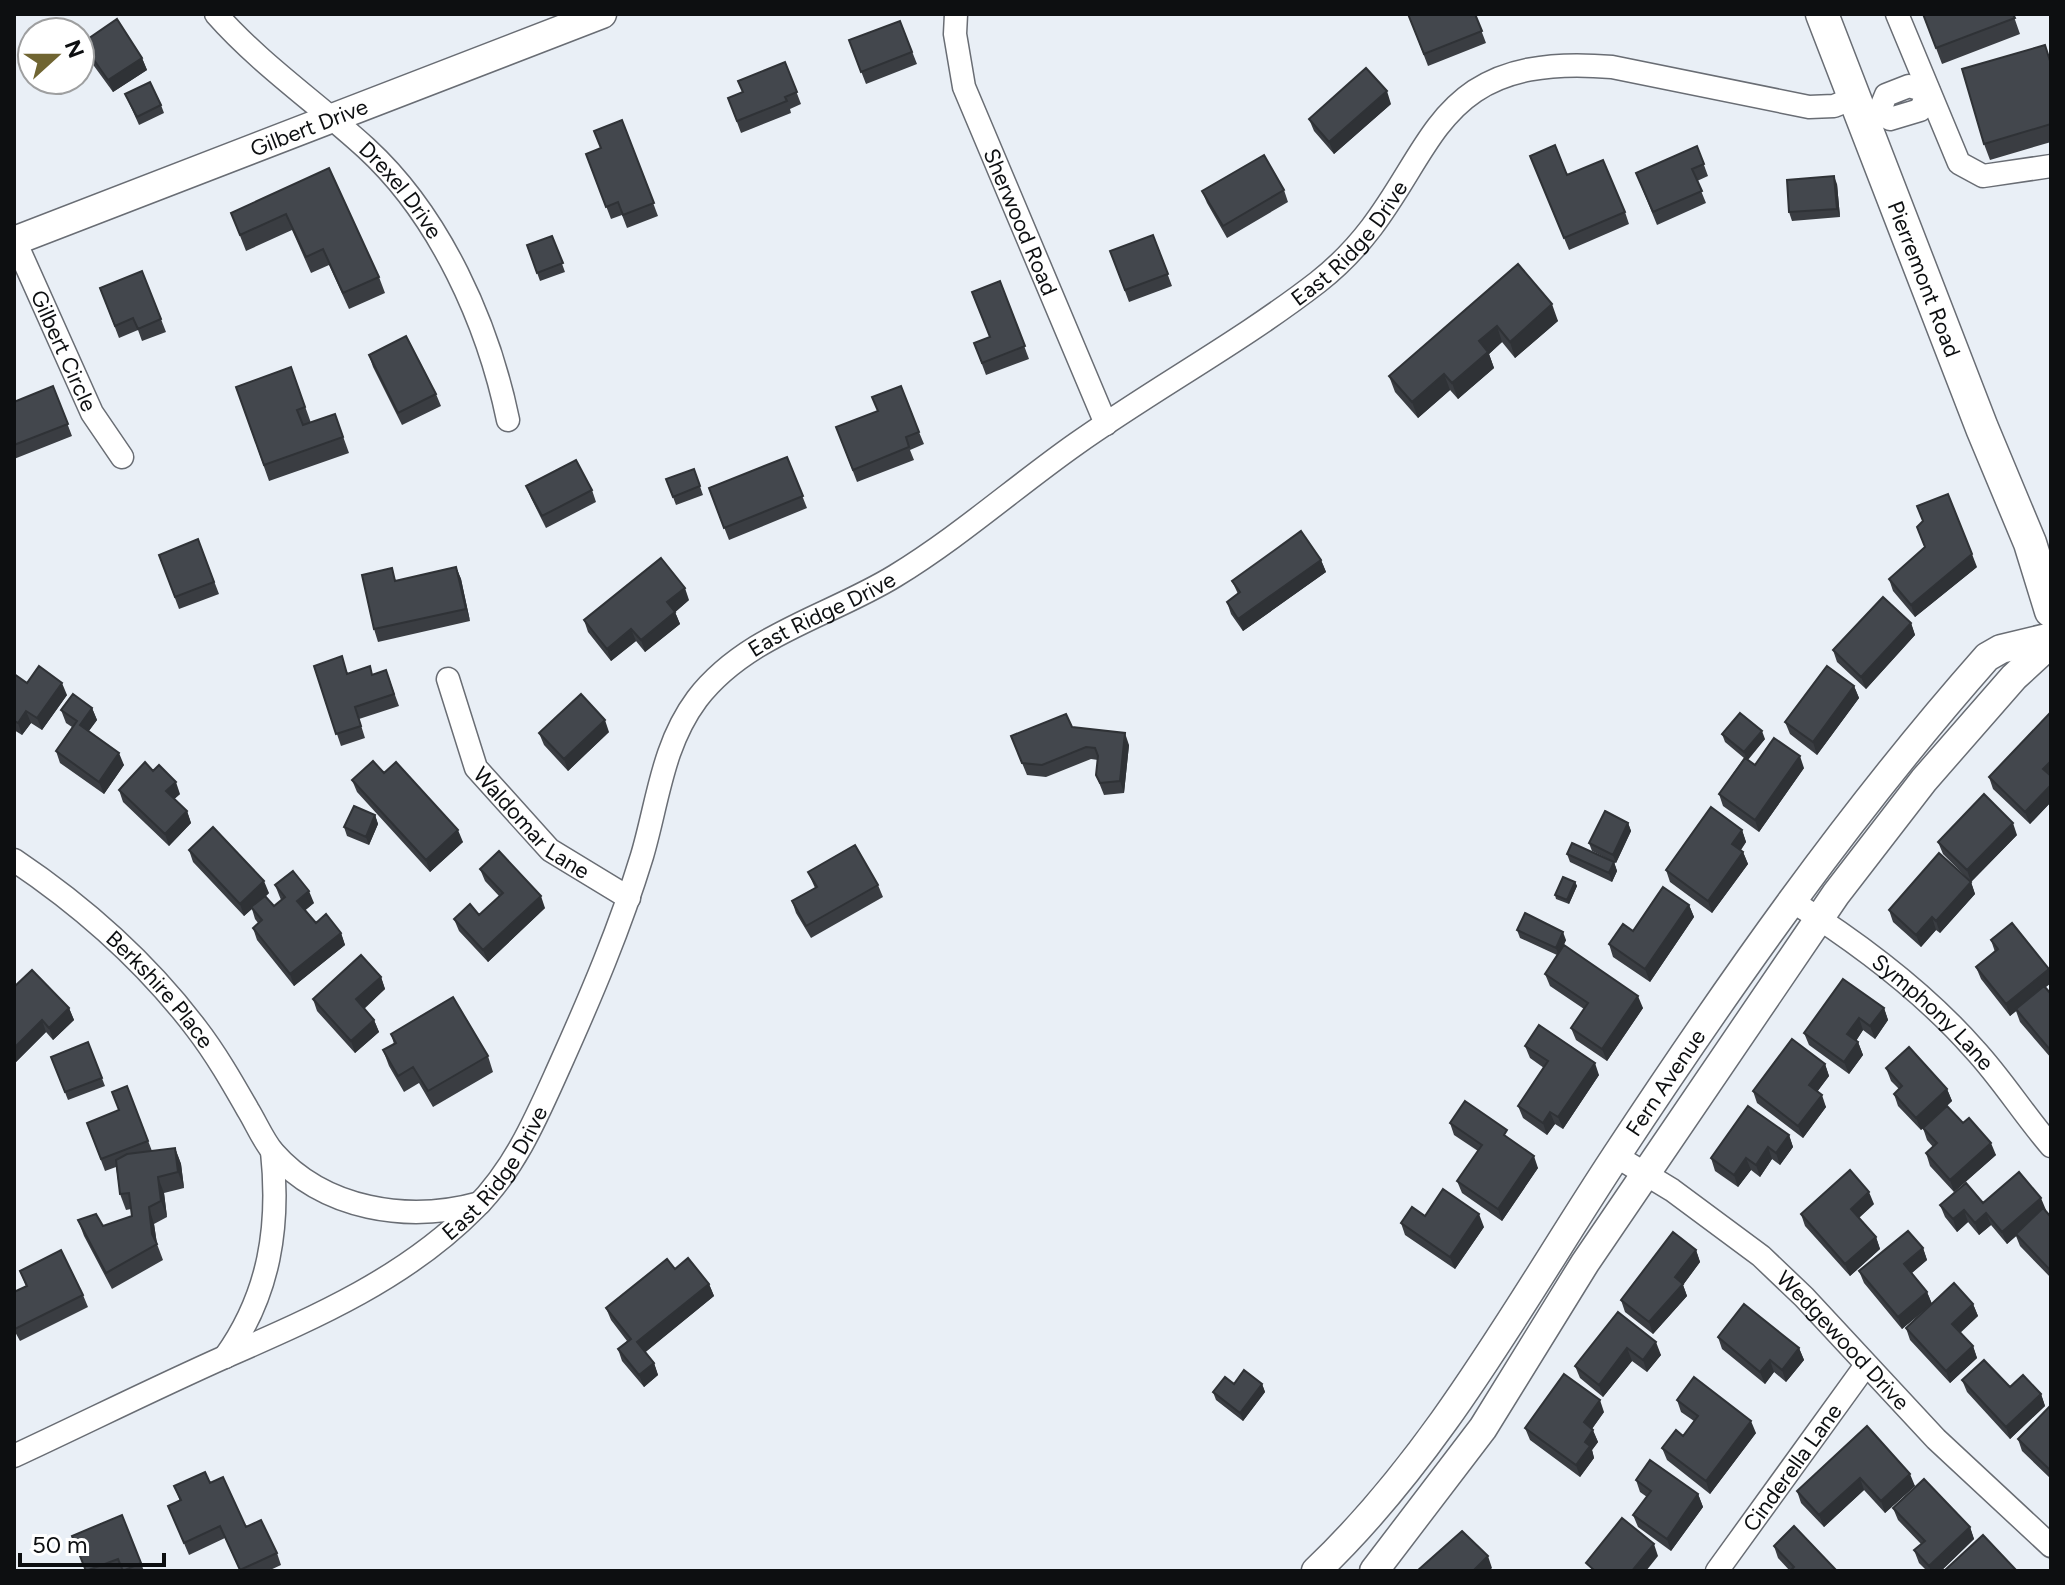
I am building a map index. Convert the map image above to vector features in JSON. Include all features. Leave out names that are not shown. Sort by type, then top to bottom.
[{"type":"main road","name":"Pierremont Road","points":[[1822,14],[1865,110],[1914,254],[2030,543],[2051,611]]},
{"type":"main road","name":"Pierremont Road","points":[[2030,543],[2051,576]]},
{"type":"street","name":"Drexel Drive","points":[[216,14],[369,150],[410,195],[443,244],[498,379],[508,420]]},
{"type":"street","name":"Gilbert Drive","points":[[15,241],[602,14]]},
{"type":"street","name":"Sherwood Road","points":[[956,14],[959,69],[964,87],[1106,424]]},
{"type":"street","points":[[1897,14],[1955,156],[1967,169],[1983,176],[2051,166]]},
{"type":"street","name":"East Ridge Drive","points":[[14,1456],[288,1330],[399,1270],[445,1237],[481,1203],[522,1148],[589,1001],[629,898],[669,751],[685,717],[707,687],[728,668],[772,638],[890,579],[930,554],[1106,424],[1328,274],[1364,238],[1445,114],[1468,93],[1516,70],[1583,64],[1612,67],[1809,107],[1865,110],[1890,119],[1920,110],[1929,92]]},
{"type":"street","name":"Gilbert Circle","points":[[15,241],[92,413],[122,457]]},
{"type":"street","name":"Fern Avenue","points":[[1316,1571],[1352,1535],[1407,1469],[1458,1399],[1616,1156],[1792,901],[1888,772],[1987,657],[2001,649],[2051,640]]},
{"type":"street","name":"Fern Avenue","points":[[1374,1571],[1483,1428],[1540,1331],[1819,918],[1924,780],[2014,677],[2051,640]]},
{"type":"street","name":"Waldomar Lane","points":[[448,679],[476,768],[550,850],[629,898]]},
{"type":"street","name":"Berkshire Place","points":[[14,860],[87,913],[153,975],[215,1055],[272,1151],[315,1186],[368,1207],[423,1213],[481,1203]]},
{"type":"street","name":"Symphony Lane","points":[[1792,901],[1879,963],[1952,1026],[1992,1070],[2051,1146]]},
{"type":"street","name":"Berkshire Place","points":[[225,1357],[250,1318],[271,1257],[277,1193],[272,1151]]},
{"type":"street","name":"Wedgewood Drive","points":[[1616,1156],[1761,1256],[1804,1297],[1936,1439],[2051,1546]]},
{"type":"street","name":"Cinderella Lane","points":[[1717,1571],[1866,1365]]},
{"type":"building","points":[[1408,14],[1475,14],[1482,31],[1424,54]]},
{"type":"building","points":[[1923,14],[2013,14],[2015,18],[1936,48]]},
{"type":"building","points":[[117,19],[142,58],[108,80],[96,63],[96,33]]},
{"type":"building","points":[[900,21],[912,52],[861,72],[849,40]]},
{"type":"building","points":[[2045,45],[2051,64],[2051,124],[1984,144],[1962,69]]},
{"type":"building","points":[[785,62],[797,92],[785,97],[787,101],[737,121],[728,98],[743,92],[738,81]]},
{"type":"building","points":[[1366,68],[1387,91],[1329,142],[1309,119]]},
{"type":"building","points":[[150,82],[161,105],[137,117],[125,94]]},
{"type":"building","points":[[622,120],[654,203],[623,215],[618,202],[606,207],[586,154],[601,148],[594,131]]},
{"type":"building","points":[[1555,145],[1567,175],[1603,160],[1625,212],[1564,238],[1530,156]]},
{"type":"building","points":[[1697,146],[1704,164],[1692,169],[1702,191],[1653,212],[1636,173]]},
{"type":"building","points":[[1264,155],[1284,190],[1223,226],[1202,191]]},
{"type":"building","points":[[329,168],[379,277],[343,293],[323,249],[306,257],[286,214],[240,235],[231,213]]},
{"type":"building","points":[[1834,176],[1837,209],[1789,212],[1787,180]]},
{"type":"building","points":[[1153,235],[1168,274],[1125,290],[1110,251]]},
{"type":"building","points":[[552,236],[563,263],[537,273],[527,245]]},
{"type":"building","points":[[1518,264],[1552,304],[1510,342],[1497,326],[1479,341],[1488,352],[1452,383],[1444,374],[1412,402],[1389,376]]},
{"type":"building","points":[[142,271],[161,319],[138,329],[133,318],[115,326],[100,288]]},
{"type":"building","points":[[1000,281],[1025,346],[982,363],[974,343],[990,337],[972,292]]},
{"type":"building","points":[[406,336],[436,394],[398,413],[369,355]]},
{"type":"building","points":[[291,367],[305,407],[297,410],[303,425],[335,414],[343,437],[264,465],[236,387]]},
{"type":"building","points":[[53,386],[68,424],[14,445],[14,402]]},
{"type":"building","points":[[901,386],[919,432],[906,437],[909,447],[853,470],[836,427],[878,411],[872,397]]},
{"type":"building","points":[[787,457],[803,496],[724,528],[709,488]]},
{"type":"building","points":[[576,460],[592,490],[542,516],[526,486]]},
{"type":"building","points":[[694,469],[700,486],[673,497],[666,479]]},
{"type":"building","points":[[1948,494],[1972,554],[1911,605],[1889,579],[1925,547],[1917,527],[1923,521],[1917,506]]},
{"type":"building","points":[[1301,531],[1321,560],[1238,619],[1227,602],[1240,592],[1232,581]]},
{"type":"building","points":[[198,539],[214,582],[175,597],[159,555]]},
{"type":"building","points":[[661,558],[685,588],[667,602],[675,612],[641,640],[631,629],[607,649],[584,620]]},
{"type":"building","points":[[456,567],[466,609],[374,629],[362,575],[392,568],[395,581]]},
{"type":"building","points":[[1883,597],[1911,623],[1861,677],[1833,650]]},
{"type":"building","points":[[342,656],[347,674],[370,666],[372,675],[386,670],[394,694],[355,707],[361,726],[336,734],[314,666]]},
{"type":"building","points":[[39,666],[62,683],[37,718],[26,711],[18,723],[14,721],[14,674],[27,683]]},
{"type":"building","points":[[1827,666],[1854,686],[1813,742],[1785,722]]},
{"type":"building","points":[[73,694],[92,708],[80,725],[119,753],[99,782],[56,751],[77,721],[61,710]]},
{"type":"building","points":[[581,694],[605,720],[564,759],[539,733]]},
{"type":"building","points":[[1740,713],[1762,731],[1744,752],[1722,734]]},
{"type":"building","points":[[1066,714],[1072,727],[1125,733],[1120,781],[1100,783],[1096,775],[1098,756],[1095,748],[1086,747],[1042,765],[1022,763],[1011,736]]},
{"type":"building","points":[[2049,714],[2051,761],[2043,769],[2051,776],[2051,785],[2025,812],[1989,777]]},
{"type":"building","points":[[1774,738],[1800,756],[1755,820],[1719,794],[1745,758],[1755,765]]},
{"type":"building","points":[[373,761],[384,773],[396,762],[458,830],[426,860],[352,780]]},
{"type":"building","points":[[145,762],[153,771],[159,765],[176,782],[166,791],[187,811],[165,834],[119,790]]},
{"type":"building","points":[[1984,794],[2013,823],[1967,870],[1938,842]]},
{"type":"building","points":[[354,806],[375,815],[366,837],[344,827]]},
{"type":"building","points":[[1711,807],[1742,830],[1732,844],[1743,852],[1708,901],[1666,870]]},
{"type":"building","points":[[1605,811],[1628,823],[1613,855],[1589,843]]},
{"type":"building","points":[[213,827],[264,881],[240,904],[189,850]]},
{"type":"building","points":[[1572,843],[1614,862],[1609,873],[1567,854]]},
{"type":"building","points":[[855,845],[878,885],[806,926],[792,901],[817,887],[808,872]]},
{"type":"building","points":[[499,851],[541,896],[483,950],[454,919],[470,904],[479,915],[503,893],[480,869]]},
{"type":"building","points":[[1939,853],[1971,882],[1936,921],[1932,917],[1916,935],[1889,910]]},
{"type":"building","points":[[293,871],[309,891],[297,901],[316,923],[326,914],[341,933],[290,974],[253,928],[262,920],[251,907],[265,896],[274,906],[285,897],[275,885]]},
{"type":"building","points":[[1563,877],[1575,882],[1567,900],[1555,895]]},
{"type":"building","points":[[1663,887],[1689,905],[1645,969],[1609,944],[1623,924],[1633,931]]},
{"type":"building","points":[[1525,913],[1563,932],[1556,948],[1517,930]]},
{"type":"building","points":[[2012,923],[2049,969],[2006,1004],[1976,967],[1998,949],[1991,940]]},
{"type":"building","points":[[1564,945],[1638,996],[1602,1049],[1571,1028],[1588,1003],[1545,974]]},
{"type":"building","points":[[361,955],[381,977],[356,999],[374,1020],[351,1041],[313,999]]},
{"type":"building","points":[[32,970],[69,1008],[49,1028],[42,1020],[14,1048],[14,987]]},
{"type":"building","points":[[1843,979],[1884,1008],[1870,1026],[1859,1018],[1847,1034],[1858,1042],[1844,1062],[1804,1033]]},
{"type":"building","points":[[2044,986],[2051,994],[2051,1051],[2016,1009]]},
{"type":"building","points":[[453,997],[488,1056],[428,1091],[413,1067],[398,1076],[383,1050],[396,1043],[391,1034]]},
{"type":"building","points":[[1539,1025],[1595,1063],[1558,1117],[1550,1112],[1543,1123],[1518,1106],[1548,1061],[1525,1046]]},
{"type":"building","points":[[1792,1039],[1825,1064],[1809,1085],[1822,1095],[1798,1126],[1753,1091]]},
{"type":"building","points":[[88,1042],[102,1078],[65,1092],[51,1057]]},
{"type":"building","points":[[1909,1047],[1947,1089],[1916,1118],[1894,1094],[1902,1086],[1886,1068]]},
{"type":"building","points":[[127,1086],[148,1141],[101,1159],[87,1123],[119,1110],[112,1092]]},
{"type":"building","points":[[1465,1101],[1507,1130],[1504,1135],[1534,1156],[1498,1209],[1457,1181],[1482,1145],[1450,1123]]},
{"type":"building","points":[[1748,1106],[1789,1135],[1776,1153],[1768,1147],[1756,1165],[1746,1158],[1734,1175],[1711,1158]]},
{"type":"building","points":[[1947,1106],[1963,1123],[1969,1118],[1991,1143],[1950,1180],[1926,1153],[1937,1143],[1923,1128]]},
{"type":"building","points":[[175,1148],[178,1172],[158,1177],[161,1201],[149,1207],[152,1234],[157,1244],[106,1273],[78,1220],[96,1214],[103,1226],[132,1216],[129,1193],[120,1194],[116,1160],[127,1154]]},
{"type":"building","points":[[1850,1170],[1869,1192],[1851,1209],[1876,1237],[1845,1264],[1801,1214]]},
{"type":"building","points":[[2019,1172],[2041,1198],[2002,1232],[1986,1213],[1975,1223],[1964,1210],[1953,1219],[1940,1205],[1966,1183],[1983,1203]]},
{"type":"building","points":[[1443,1189],[1479,1214],[1450,1257],[1401,1223],[1412,1207],[1425,1216]]},
{"type":"building","points":[[2043,1208],[2051,1217],[2051,1271],[2016,1234]]},
{"type":"building","points":[[1908,1231],[1923,1248],[1904,1264],[1927,1292],[1898,1317],[1859,1271]]},
{"type":"building","points":[[1673,1232],[1696,1250],[1675,1277],[1683,1284],[1649,1322],[1621,1300]]},
{"type":"building","points":[[61,1250],[83,1295],[15,1329],[14,1292],[27,1286],[20,1271]]},
{"type":"building","points":[[688,1258],[709,1284],[637,1342],[654,1363],[639,1375],[618,1349],[631,1339],[606,1308],[667,1259],[675,1269]]},
{"type":"building","points":[[1954,1283],[1973,1304],[1952,1324],[1973,1346],[1946,1371],[1906,1328]]},
{"type":"building","points":[[1744,1304],[1799,1348],[1782,1370],[1770,1360],[1760,1372],[1718,1337]]},
{"type":"building","points":[[1618,1312],[1656,1342],[1643,1360],[1627,1348],[1599,1385],[1575,1366]]},
{"type":"building","points":[[1984,1360],[2010,1387],[2023,1375],[2041,1394],[2006,1427],[1962,1380]]},
{"type":"building","points":[[1244,1370],[1262,1384],[1240,1413],[1213,1392],[1225,1377],[1234,1384]]},
{"type":"building","points":[[1564,1374],[1600,1400],[1584,1422],[1593,1430],[1585,1442],[1590,1446],[1576,1465],[1525,1428]]},
{"type":"building","points":[[1694,1377],[1751,1421],[1706,1481],[1662,1448],[1676,1430],[1683,1436],[1698,1416],[1677,1400]]},
{"type":"building","points":[[2051,1405],[2051,1471],[2018,1439]]},
{"type":"building","points":[[1867,1426],[1910,1474],[1881,1501],[1860,1478],[1819,1515],[1797,1491]]},
{"type":"building","points":[[1650,1460],[1698,1494],[1667,1539],[1633,1515],[1651,1491],[1636,1480]]},
{"type":"building","points":[[205,1472],[210,1483],[223,1477],[246,1527],[261,1520],[277,1553],[240,1570],[220,1526],[184,1543],[168,1506],[181,1500],[174,1486]]},
{"type":"building","points":[[1924,1479],[1970,1527],[1929,1566],[1914,1550],[1925,1541],[1893,1508]]},
{"type":"building","points":[[122,1515],[141,1563],[123,1571],[118,1559],[86,1571],[72,1536]]},
{"type":"building","points":[[1622,1518],[1654,1544],[1632,1571],[1595,1571],[1586,1563]]},
{"type":"building","points":[[1794,1526],[1837,1571],[1790,1571],[1794,1567],[1774,1546]]},
{"type":"building","points":[[1462,1531],[1488,1556],[1473,1571],[1417,1571]]},
{"type":"building","points":[[1983,1535],[2017,1571],[1944,1571]]}]
